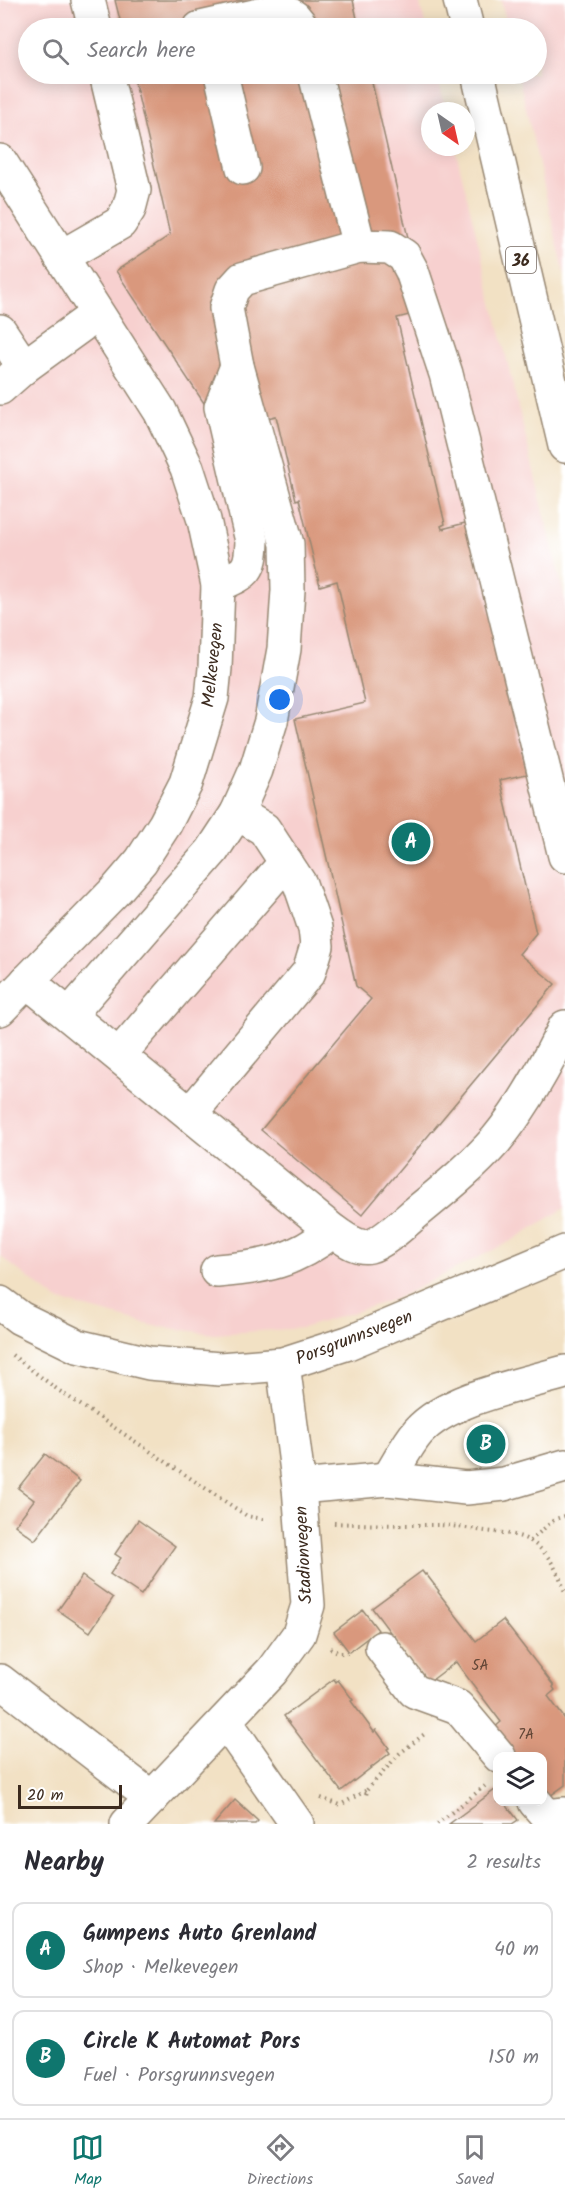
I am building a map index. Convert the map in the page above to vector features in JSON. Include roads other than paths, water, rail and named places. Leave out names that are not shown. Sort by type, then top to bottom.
[{"type":"main road","points":[[88,0],[92,18]]},
{"type":"main road","points":[[460,0],[464,18]]},
{"type":"main road","points":[[249,18],[282,10],[295,18]]},
{"type":"main road","points":[[61,257],[120,223],[129,209],[134,190],[108,84]]},
{"type":"main road","points":[[223,84],[243,168]]},
{"type":"main road","points":[[318,84],[359,246]]},
{"type":"main road","name":"36","points":[[480,84],[565,446]]},
{"type":"main road","name":"Melkevegen","points":[[0,161],[160,411],[187,468],[204,520],[218,585],[212,698],[186,783],[165,824],[141,861],[0,1009]]},
{"type":"main road","points":[[69,1015],[212,851],[237,813],[256,770],[271,721],[284,649],[288,590],[287,544],[237,366],[226,308],[232,290],[242,279],[359,246],[390,247],[404,256],[416,282],[446,374],[565,856]]},
{"type":"main road","points":[[0,388],[24,367],[97,314]]},
{"type":"main road","points":[[0,331],[24,367]]},
{"type":"main road","points":[[218,585],[243,574],[251,560],[252,542],[221,407],[237,366]]},
{"type":"main road","points":[[190,1114],[309,972],[317,946],[315,928],[300,884],[264,829],[237,813]]},
{"type":"main road","points":[[119,1055],[286,862]]},
{"type":"main road","points":[[83,923],[120,955]]},
{"type":"main road","points":[[27,981],[333,1231],[352,1244],[370,1246],[395,1231],[456,1179],[496,1140],[547,1064],[565,1027]]},
{"type":"main road","points":[[217,1271],[259,1268],[289,1259],[313,1246],[333,1231]]},
{"type":"main road","name":"Porsgrunnsvegen","points":[[0,1303],[20,1318],[77,1346],[149,1363],[220,1369],[282,1364],[348,1342],[565,1252]]},
{"type":"main road","name":"Stadionvegen","points":[[127,1824],[272,1671],[299,1634],[308,1605],[298,1487],[282,1364]]},
{"type":"main road","points":[[388,1479],[417,1433],[439,1415],[461,1403],[565,1372]]},
{"type":"main road","points":[[298,1487],[388,1479],[466,1488],[504,1484],[565,1466]]},
{"type":"main road","points":[[382,1648],[414,1691],[458,1707],[493,1768]]},
{"type":"main road","points":[[0,1681],[152,1798]]},
{"type":"main road","points":[[225,1721],[297,1824]]},
{"type":"place","name":"Gumpens Auto Grenland","points":[[411,842]]},
{"type":"place","name":"Circle K Automat Pors","points":[[486,1444]]}]
